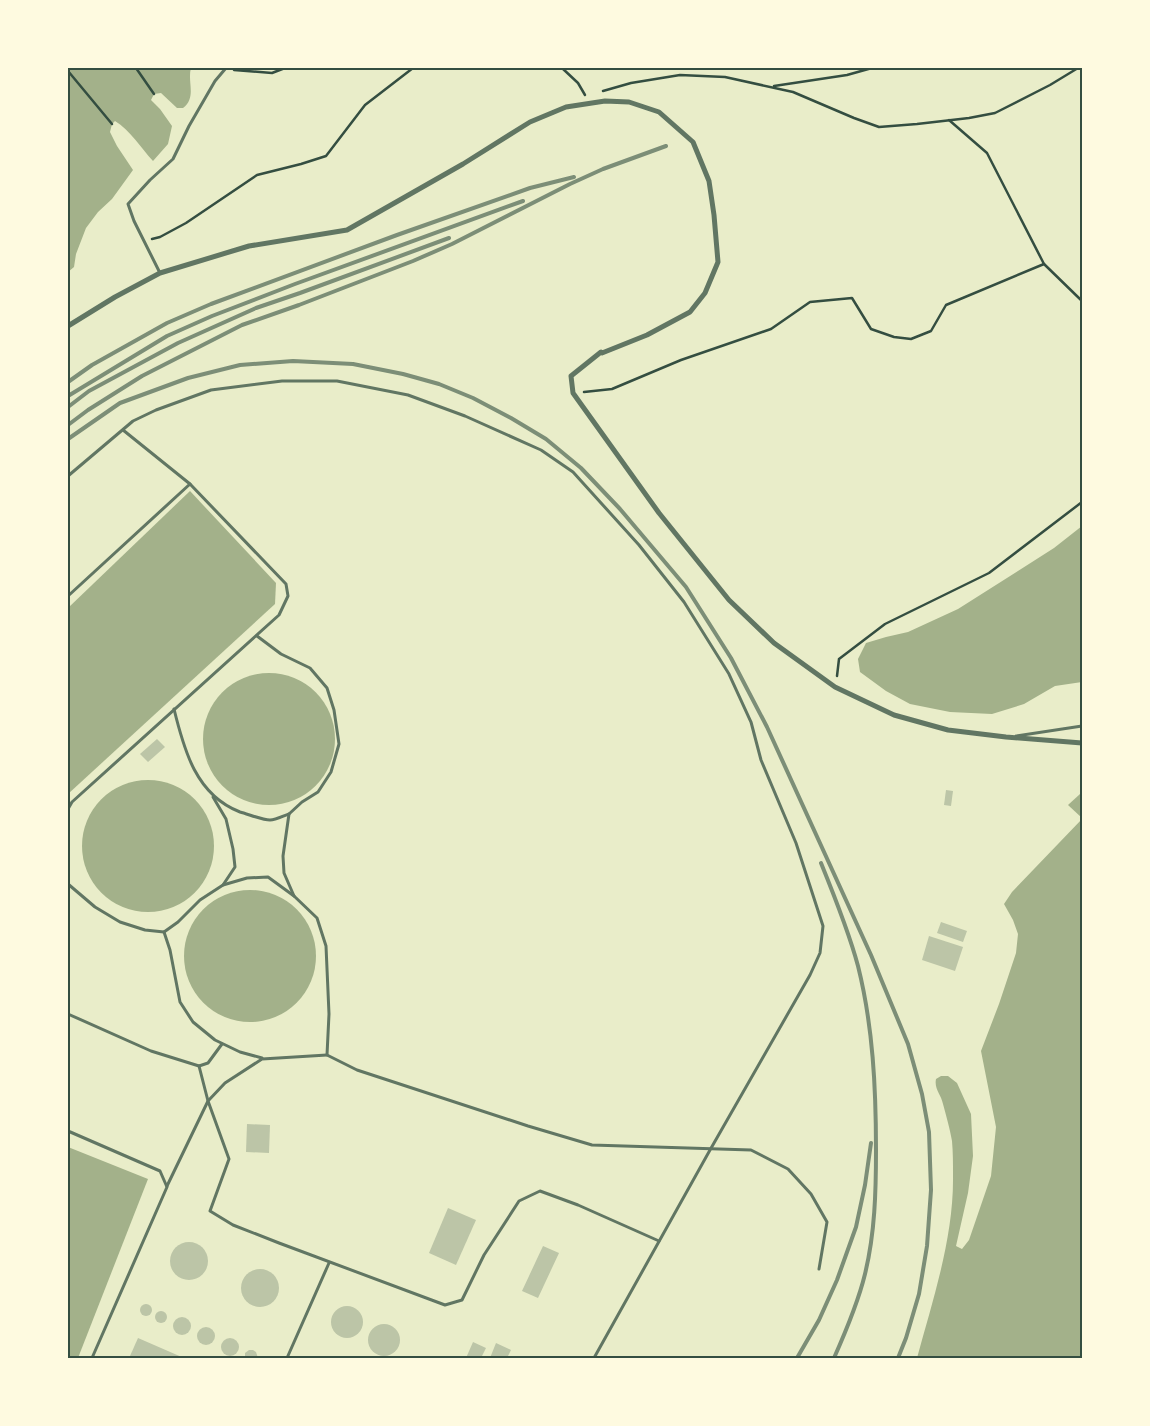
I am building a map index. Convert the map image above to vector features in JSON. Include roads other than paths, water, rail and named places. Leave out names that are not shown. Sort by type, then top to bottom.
[{"type":"street","points":[[68,326],[115,296],[160,273],[250,246],[347,230],[463,164],[530,122],[566,107],[605,101],[629,102],[659,112],[694,142],[709,181],[718,262],[705,293],[690,312],[647,334],[602,354],[601,352],[571,376],[573,393],[659,512],[729,600],[774,643],[835,688],[894,715],[948,730],[1082,743]]},
{"type":"lane","points":[[160,273],[134,221],[128,204],[173,159],[189,126],[215,81],[225,68]]},
{"type":"lane","points":[[68,476],[133,422],[156,410],[211,390],[282,381],[337,381],[408,395],[464,416],[541,450],[573,472],[640,545],[684,602],[728,674],[751,722],[761,760],[796,843],[823,926],[820,953],[810,976],[594,1358]]},
{"type":"lane","points":[[68,809],[72,802],[279,615],[288,596],[286,584],[190,484],[123,430]]},
{"type":"lane","points":[[68,596],[190,484]]},
{"type":"lane","points":[[212,794],[231,808],[250,815],[270,820],[289,814],[302,802],[318,792],[331,772],[339,744],[334,710],[327,688],[310,668],[281,654],[257,636]]},
{"type":"lane","points":[[174,709],[182,744],[196,774],[212,794],[226,819],[235,867],[223,885]]},
{"type":"lane","points":[[1006,737],[1082,726]]},
{"type":"lane","points":[[289,814],[283,856],[284,873],[294,896]]},
{"type":"lane","points":[[68,884],[95,907],[120,922],[145,930],[164,932],[178,922],[200,900],[223,885],[247,878],[268,877],[294,896],[317,918],[326,946],[330,1014],[327,1055]]},
{"type":"lane","points":[[164,932],[170,950],[180,1002],[193,1022],[214,1040],[240,1052],[262,1058],[327,1055],[357,1070],[592,1145],[751,1150],[788,1169],[811,1194],[827,1222],[819,1269]]},
{"type":"lane","points":[[68,1014],[151,1051],[198,1066],[208,1063],[222,1044]]},
{"type":"lane","points":[[92,1358],[167,1187],[208,1101],[225,1083],[262,1058]]},
{"type":"lane","points":[[198,1066],[208,1101],[229,1159],[210,1211],[233,1225],[330,1263],[445,1305],[462,1300],[484,1255],[519,1201],[540,1191],[659,1241]]},
{"type":"lane","points":[[68,1131],[160,1171],[167,1187]]},
{"type":"lane","points":[[287,1358],[330,1263]]},
{"type":"railway","points":[[68,425],[142,376],[242,325],[413,261],[452,244],[570,184],[603,169],[666,146]]},
{"type":"railway","points":[[68,382],[92,365],[167,323],[211,304],[530,188],[574,177]]},
{"type":"railway","points":[[68,396],[167,336],[212,316],[523,201]]},
{"type":"railway","points":[[68,407],[89,391],[178,343],[256,308],[449,238]]},
{"type":"railway","points":[[68,439],[120,403],[188,378],[240,365],[293,361],[353,364],[403,374],[439,384],[473,398],[511,418],[546,439],[581,468],[620,509],[686,587],[731,658],[767,727],[871,955],[908,1044],[922,1094],[929,1132],[931,1190],[927,1246],[919,1294],[898,1358]]},
{"type":"railway","points":[[821,863],[846,927],[858,966],[867,1011],[873,1057],[875,1104],[876,1181],[871,1243],[859,1296],[834,1358]]},
{"type":"railway","points":[[797,1358],[819,1320],[837,1280],[856,1227],[871,1143]]}]
